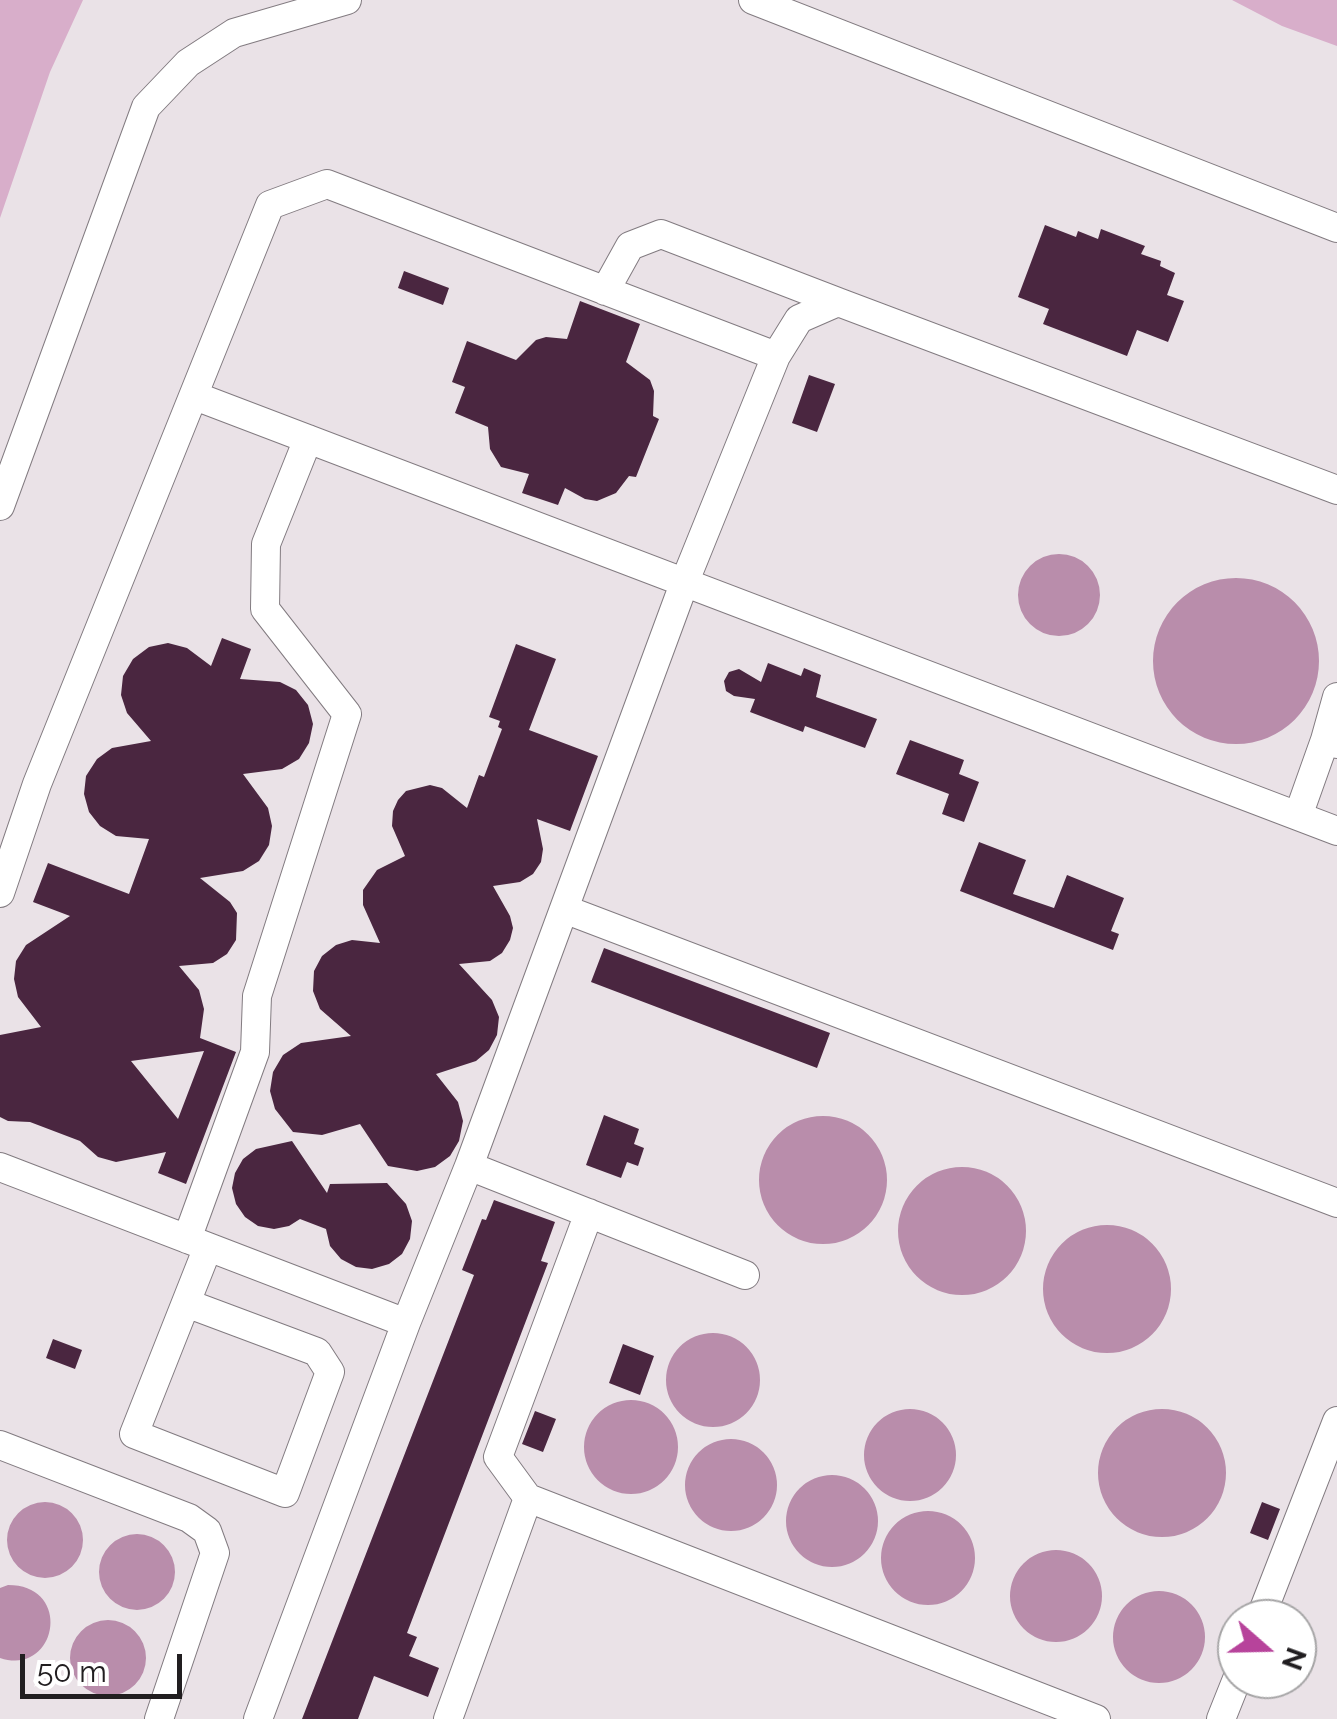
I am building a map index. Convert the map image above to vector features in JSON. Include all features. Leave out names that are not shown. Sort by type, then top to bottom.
[{"type":"lane","points":[[0,506],[146,107],[188,63],[234,33],[348,0]]},
{"type":"lane","points":[[753,0],[1337,228]]},
{"type":"lane","points":[[0,893],[37,784],[270,205],[327,184],[776,356]]},
{"type":"lane","points":[[605,291],[630,246],[661,234],[1337,490]]},
{"type":"lane","points":[[258,1719],[686,581],[776,356],[799,319],[838,302]]},
{"type":"lane","points":[[195,396],[1337,831]]},
{"type":"lane","points":[[186,1303],[318,1352],[330,1372],[285,1493],[134,1434],[186,1303],[198,1243],[255,1052],[258,996],[346,714],[264,609],[266,544],[308,439]]},
{"type":"lane","points":[[1298,816],[1331,742],[1337,697]]},
{"type":"lane","points":[[564,909],[1337,1203]]},
{"type":"lane","points":[[469,1166],[745,1275]]},
{"type":"lane","points":[[0,1168],[406,1323]]},
{"type":"lane","points":[[589,1213],[498,1457],[528,1498],[1096,1719]]},
{"type":"lane","points":[[1268,1599],[1337,1421]]},
{"type":"lane","points":[[0,1445],[189,1518],[207,1531],[216,1553],[159,1719]]},
{"type":"lane","points":[[448,1719],[528,1498]]},
{"type":"shaded area","points":[[0,0],[83,0],[50,72],[0,218]]},
{"type":"shaded area","points":[[1232,0],[1337,0],[1337,46],[1282,26]]},
{"type":"shaded area","points":[[1059,554],[1075,557],[1088,566],[1097,579],[1097,611],[1088,624],[1075,633],[1059,636],[1043,633],[1030,624],[1021,611],[1018,595],[1021,579],[1030,566],[1043,557]]},
{"type":"shaded area","points":[[1236,578],[1268,585],[1294,603],[1312,629],[1319,661],[1312,693],[1294,719],[1268,737],[1236,744],[1204,737],[1178,719],[1160,693],[1153,661],[1160,629],[1178,603],[1204,585]]},
{"type":"shaded area","points":[[823,1116],[847,1121],[868,1135],[882,1156],[887,1180],[882,1204],[868,1225],[847,1239],[823,1244],[799,1239],[778,1225],[764,1204],[759,1180],[764,1156],[778,1135],[799,1121]]},
{"type":"shaded area","points":[[962,1167],[986,1172],[1007,1186],[1021,1207],[1026,1231],[1021,1255],[1007,1276],[986,1290],[962,1295],[938,1290],[917,1276],[903,1255],[898,1231],[903,1207],[917,1186],[938,1172]]},
{"type":"shaded area","points":[[1107,1225],[1131,1230],[1152,1244],[1166,1265],[1171,1289],[1166,1313],[1152,1334],[1131,1348],[1107,1353],[1083,1348],[1062,1334],[1048,1313],[1043,1289],[1048,1265],[1062,1244],[1083,1230]]},
{"type":"shaded area","points":[[713,1333],[731,1337],[746,1347],[756,1362],[760,1380],[756,1398],[746,1413],[731,1423],[713,1427],[695,1423],[680,1413],[670,1398],[666,1380],[670,1362],[680,1347],[695,1337]]},
{"type":"shaded area","points":[[631,1400],[649,1404],[664,1414],[674,1429],[678,1447],[674,1465],[664,1480],[649,1490],[631,1494],[613,1490],[598,1480],[588,1465],[584,1447],[588,1429],[598,1414],[613,1404]]},
{"type":"shaded area","points":[[901,1409],[919,1409],[936,1416],[949,1429],[956,1455],[949,1481],[936,1494],[919,1501],[901,1501],[884,1494],[871,1481],[864,1464],[864,1446],[871,1429],[884,1416]]},
{"type":"shaded area","points":[[1162,1409],[1186,1414],[1207,1428],[1221,1449],[1226,1473],[1221,1497],[1207,1518],[1186,1532],[1162,1537],[1138,1532],[1117,1518],[1103,1497],[1098,1473],[1103,1449],[1117,1428],[1138,1414]]},
{"type":"shaded area","points":[[722,1439],[740,1439],[757,1446],[770,1459],[777,1485],[770,1511],[757,1524],[740,1531],[722,1531],[705,1524],[692,1511],[685,1494],[685,1476],[692,1459],[705,1446]]},
{"type":"shaded area","points":[[823,1475],[841,1475],[858,1482],[871,1495],[878,1521],[871,1547],[858,1560],[841,1567],[823,1567],[806,1560],[793,1547],[786,1530],[786,1512],[793,1495],[806,1482]]},
{"type":"shaded area","points":[[45,1502],[72,1513],[83,1540],[72,1567],[45,1578],[18,1567],[7,1540],[18,1513]]},
{"type":"shaded area","points":[[928,1511],[946,1515],[961,1525],[971,1540],[975,1558],[971,1576],[961,1591],[946,1601],[928,1605],[910,1601],[895,1591],[885,1576],[881,1558],[885,1540],[895,1525],[910,1515]]},
{"type":"shaded area","points":[[137,1534],[164,1545],[175,1572],[164,1599],[137,1610],[110,1599],[99,1572],[110,1545]]},
{"type":"shaded area","points":[[1047,1550],[1065,1550],[1082,1557],[1095,1570],[1102,1596],[1095,1622],[1082,1635],[1065,1642],[1047,1642],[1030,1635],[1017,1622],[1010,1605],[1010,1587],[1017,1570],[1030,1557]]},
{"type":"shaded area","points":[[8,1585],[29,1589],[43,1599],[50,1613],[45,1643],[35,1655],[19,1660],[0,1658],[0,1588]]},
{"type":"shaded area","points":[[1150,1591],[1168,1591],[1185,1598],[1198,1611],[1205,1637],[1198,1663],[1185,1676],[1168,1683],[1150,1683],[1133,1676],[1120,1663],[1113,1646],[1113,1628],[1120,1611],[1133,1598]]},
{"type":"shaded area","points":[[108,1620],[135,1631],[146,1658],[135,1685],[108,1696],[81,1685],[70,1658],[81,1631]]},
{"type":"building","points":[[1045,225],[1076,237],[1078,231],[1098,239],[1101,229],[1145,246],[1141,254],[1161,261],[1160,266],[1175,273],[1167,295],[1184,301],[1168,342],[1137,330],[1127,356],[1043,324],[1049,309],[1018,297]]},
{"type":"building","points":[[404,271],[449,288],[443,305],[398,288]]},
{"type":"building","points":[[580,301],[640,324],[626,362],[650,380],[654,391],[653,416],[659,419],[636,477],[629,476],[616,493],[597,501],[565,488],[558,505],[522,493],[529,474],[501,467],[490,449],[488,427],[455,413],[465,387],[452,382],[467,341],[516,360],[536,340],[567,339]]},
{"type":"building","points":[[809,375],[835,384],[817,432],[792,423]]},
{"type":"building","points":[[222,638],[251,649],[240,679],[280,682],[296,690],[308,705],[313,724],[309,743],[299,759],[282,769],[243,774],[268,808],[272,826],[269,845],[259,861],[243,871],[200,878],[230,902],[237,913],[236,940],[227,954],[213,963],[179,966],[199,990],[204,1009],[200,1038],[236,1052],[186,1184],[158,1173],[166,1152],[116,1162],[98,1157],[80,1141],[30,1122],[0,1117],[0,1035],[41,1027],[18,997],[14,979],[16,961],[26,945],[70,916],[33,902],[48,863],[129,894],[149,839],[116,836],[100,826],[89,812],[84,794],[86,776],[97,759],[112,748],[151,741],[127,713],[121,695],[123,676],[133,659],[149,647],[168,643],[187,648],[211,666]],"holes":[[[204,1051],[178,1119],[131,1061]]]},
{"type":"building","points":[[516,644],[556,659],[529,730],[598,756],[570,831],[537,819],[543,849],[541,862],[533,874],[520,882],[493,886],[513,928],[502,953],[490,961],[459,964],[492,1000],[499,1017],[497,1035],[489,1050],[476,1061],[436,1074],[458,1102],[463,1121],[459,1141],[450,1156],[435,1167],[417,1171],[388,1166],[360,1124],[322,1135],[293,1132],[275,1109],[270,1091],[273,1072],[283,1055],[301,1043],[351,1036],[320,1009],[313,991],[314,971],[322,956],[336,945],[352,940],[380,943],[363,905],[363,890],[377,870],[405,856],[392,826],[393,811],[406,791],[430,785],[442,788],[467,808],[502,729],[498,727],[500,721],[489,717]]},
{"type":"building","points":[[768,663],[801,676],[804,668],[821,675],[816,697],[877,719],[865,748],[805,726],[803,732],[750,712],[755,699],[726,691],[724,681],[729,672],[739,669],[761,682]]},
{"type":"building","points":[[910,740],[964,760],[959,774],[979,782],[964,822],[942,814],[949,794],[896,774]]},
{"type":"building","points":[[979,842],[1026,860],[1013,894],[1054,908],[1067,875],[1124,898],[1111,931],[1119,934],[1113,950],[960,891]]},
{"type":"building","points":[[604,948],[830,1033],[817,1068],[591,982]]},
{"type":"building","points":[[604,1115],[639,1129],[634,1144],[644,1148],[638,1166],[627,1162],[621,1178],[586,1165]]},
{"type":"building","points":[[292,1141],[327,1193],[330,1184],[387,1183],[406,1204],[412,1221],[410,1239],[402,1254],[389,1264],[372,1269],[356,1267],[341,1259],[330,1246],[326,1229],[300,1219],[274,1229],[258,1226],[245,1217],[232,1188],[243,1159],[256,1149]]},
{"type":"building","points":[[494,1200],[555,1222],[541,1261],[548,1263],[407,1633],[417,1637],[409,1656],[439,1668],[428,1697],[374,1676],[358,1719],[302,1719],[474,1275],[462,1270],[482,1219],[486,1220]]},
{"type":"building","points":[[53,1339],[82,1350],[75,1369],[46,1358]]},
{"type":"building","points":[[623,1344],[654,1356],[640,1395],[609,1383]]},
{"type":"building","points":[[535,1411],[556,1419],[543,1452],[522,1444]]},
{"type":"building","points":[[1262,1502],[1280,1509],[1268,1540],[1250,1533]]}]
